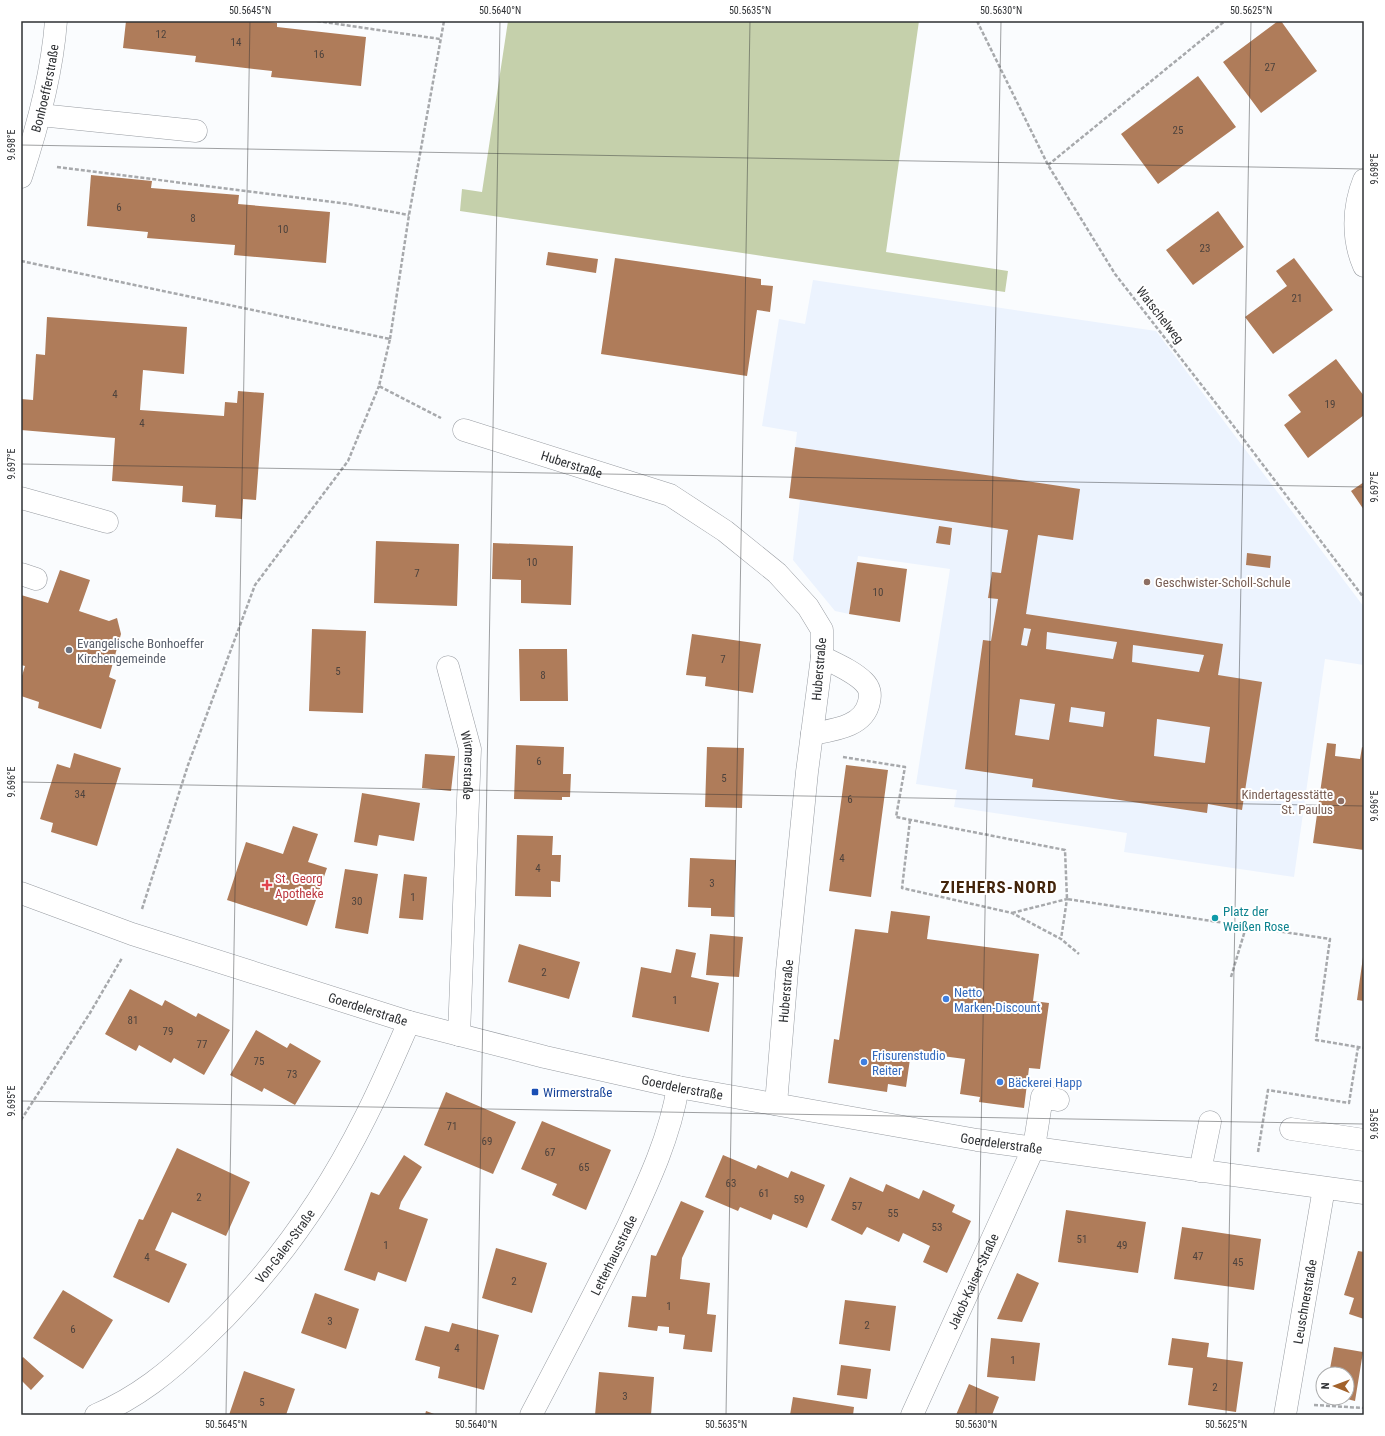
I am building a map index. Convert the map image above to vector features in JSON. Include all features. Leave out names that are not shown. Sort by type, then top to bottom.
[{"type":"street","name":"Bonhoefferstraße","points":[[21,176],[40,115],[54,45],[56,21]]},
{"type":"street","points":[[40,115],[196,131]]},
{"type":"street","points":[[1364,180],[1356,205],[1356,232],[1364,266]]},
{"type":"street","name":"Huberstraße","points":[[464,430],[670,496],[725,530],[777,572],[808,607],[822,630],[822,657],[812,734],[787,971],[776,1104]]},
{"type":"street","points":[[21,498],[107,522]]},
{"type":"street","points":[[812,734],[849,725],[862,717],[868,709],[870,698],[870,690],[865,683],[854,674],[822,657]]},
{"type":"street","name":"Wirmerstraße","points":[[448,667],[470,749],[459,1035]]},
{"type":"street","name":"Goerdelerstraße","points":[[21,893],[132,934],[409,1022],[678,1087],[909,1129],[1364,1193]]},
{"type":"street","name":"Von-Galen-Straße","points":[[96,1415],[132,1397],[170,1371],[229,1315],[281,1252],[326,1187],[365,1118],[409,1022]]},
{"type":"street","name":"Letterhausstraße","points":[[531,1415],[606,1273],[637,1205],[667,1137],[678,1087]]},
{"type":"street","name":"Jakob-Kaiser-Straße","points":[[912,1415],[1034,1147],[1042,1098],[1058,1100]]},
{"type":"street","points":[[1200,1171],[1210,1122]]},
{"type":"street","points":[[1291,1129],[1364,1140]]},
{"type":"street","name":"Leuschnerstraße","points":[[1285,1415],[1324,1188]]},
{"type":"path","points":[[317,21],[440,39]]},
{"type":"path","points":[[140,914],[188,765],[255,585],[348,461],[379,386],[390,339],[409,215],[444,21]]},
{"type":"path","name":"Watschelweg","points":[[977,21],[1048,165],[1115,274],[1232,424],[1364,598]]},
{"type":"path","points":[[1048,165],[1226,21]]},
{"type":"path","points":[[57,167],[348,204],[409,215]]},
{"type":"path","points":[[21,261],[390,339]]},
{"type":"path","points":[[379,386],[464,430]]},
{"type":"path","points":[[841,756],[904,767],[896,817],[1065,850],[1067,899],[1061,938]]},
{"type":"path","points":[[910,820],[902,888],[1012,913],[1061,938],[1079,954]]},
{"type":"path","points":[[1012,913],[1067,899],[1330,939],[1316,1040],[1364,1048]]},
{"type":"path","points":[[1231,977],[1246,927]]},
{"type":"path","points":[[21,1120],[90,1013],[123,956]]},
{"type":"path","points":[[1309,1405],[1364,1408]]},
{"type":"shaded area","name":"Geschwister-Scholl-Schule","points":[[813,280],[1156,331],[1364,607],[1364,665],[1325,659],[1294,877],[1124,852],[1127,833],[954,807],[957,790],[916,784],[950,569],[858,556],[849,614],[835,611],[793,560],[800,500],[789,498],[797,432],[762,426],[779,319],[805,324]]},
{"type":"green space","points":[[508,21],[919,21],[886,252],[1008,271],[1005,292],[460,211],[462,189],[482,192]]},
{"type":"building","points":[[126,21],[261,21],[277,23],[277,27],[366,37],[361,86],[271,77],[272,71],[195,62],[196,56],[123,48]]},
{"type":"building","points":[[1278,21],[1281,21],[1317,71],[1261,113],[1223,62]]},
{"type":"building","points":[[1198,76],[1236,127],[1158,184],[1121,134]]},
{"type":"building","points":[[91,175],[152,181],[151,188],[239,195],[238,204],[330,212],[326,263],[234,255],[235,245],[147,238],[148,232],[87,226]]},
{"type":"building","points":[[1218,211],[1244,247],[1193,285],[1166,250]]},
{"type":"building","points":[[548,252],[598,259],[596,273],[546,265]]},
{"type":"building","points":[[615,258],[761,279],[761,285],[773,286],[770,312],[757,310],[747,376],[601,354]]},
{"type":"building","points":[[1294,258],[1333,310],[1273,354],[1245,317],[1287,286],[1276,271]]},
{"type":"building","points":[[47,317],[187,327],[184,374],[143,370],[140,410],[224,416],[225,402],[237,403],[238,391],[264,393],[256,500],[243,499],[242,519],[215,517],[216,505],[182,502],[183,486],[112,481],[115,438],[21,430],[21,399],[33,400],[36,354],[45,355]]},
{"type":"building","points":[[1336,359],[1364,396],[1364,415],[1308,458],[1284,425],[1301,412],[1288,395]]},
{"type":"building","points":[[795,447],[1080,489],[1073,540],[1038,535],[1026,614],[1223,644],[1218,675],[1262,682],[1242,810],[1208,804],[1207,813],[1032,787],[1033,779],[965,769],[983,640],[991,641],[998,599],[988,598],[992,572],[1001,573],[1008,530],[789,498]],"holes":[[[1024,628],[1031,629],[1027,646],[1021,645]],[[1047,632],[1117,642],[1113,659],[1046,649]],[[1133,645],[1204,655],[1199,672],[1132,662]],[[1020,699],[1055,704],[1049,740],[1015,735]],[[1071,707],[1105,712],[1103,727],[1069,722]],[[1157,719],[1210,727],[1205,763],[1154,756]]]},
{"type":"building","points":[[1364,482],[1364,510],[1351,491]]},
{"type":"building","points":[[939,526],[952,528],[950,545],[936,543]]},
{"type":"building","points":[[376,541],[459,544],[457,606],[374,603]]},
{"type":"building","points":[[493,543],[573,546],[571,605],[521,603],[521,580],[492,579]]},
{"type":"building","points":[[1247,553],[1271,556],[1270,568],[1246,565]]},
{"type":"building","points":[[857,562],[907,569],[900,622],[849,614]]},
{"type":"building","name":"Evangelische Bonhoeffer Kirchengemeinde","points":[[60,570],[90,580],[79,611],[109,621],[117,618],[121,634],[109,677],[116,680],[101,729],[38,708],[39,702],[21,696],[21,679],[25,666],[21,665],[21,595],[48,603]]},
{"type":"building","points":[[312,629],[366,631],[363,713],[309,711]]},
{"type":"building","points":[[692,634],[761,644],[753,693],[705,686],[706,677],[686,675]]},
{"type":"building","points":[[519,649],[567,649],[568,701],[520,701]]},
{"type":"building","name":"Kindertagesstätte St. Paulus","points":[[1327,743],[1336,744],[1335,756],[1360,759],[1362,747],[1364,748],[1364,850],[1313,843]]},
{"type":"building","points":[[516,745],[564,747],[563,774],[571,774],[570,797],[562,797],[562,800],[514,799]]},
{"type":"building","points":[[707,747],[744,748],[742,808],[705,807]]},
{"type":"building","points":[[74,753],[121,768],[97,846],[51,832],[53,823],[40,819],[57,764],[70,768]]},
{"type":"building","points":[[425,754],[455,756],[451,791],[422,788]]},
{"type":"building","points":[[846,765],[888,770],[871,897],[829,891]]},
{"type":"building","points":[[362,793],[420,803],[414,841],[379,835],[377,846],[354,842]]},
{"type":"building","points":[[293,826],[318,834],[308,862],[327,868],[307,926],[227,900],[246,842],[283,854]]},
{"type":"building","points":[[517,835],[553,836],[552,855],[561,855],[560,882],[551,881],[551,897],[515,896]]},
{"type":"building","points":[[690,858],[736,860],[734,917],[711,916],[711,908],[688,907]]},
{"type":"building","points":[[345,869],[378,874],[368,934],[335,928]]},
{"type":"building","points":[[404,874],[427,877],[423,920],[399,918]]},
{"type":"building","points":[[891,911],[930,916],[927,939],[1039,954],[1033,1001],[1049,1003],[1040,1069],[1029,1068],[1024,1108],[979,1102],[980,1097],[960,1094],[965,1059],[911,1052],[906,1087],[888,1084],[887,1092],[828,1083],[834,1039],[839,1040],[855,929],[888,933]]},
{"type":"building","points":[[710,934],[743,937],[739,977],[706,975]]},
{"type":"building","points":[[519,944],[580,962],[569,999],[508,982]]},
{"type":"building","points":[[676,949],[696,953],[691,977],[719,983],[709,1032],[632,1017],[641,967],[671,973]]},
{"type":"building","points":[[1364,957],[1364,1001],[1357,1000]]},
{"type":"building","points":[[130,989],[162,1006],[165,1000],[196,1017],[198,1013],[230,1030],[204,1075],[174,1058],[171,1063],[139,1045],[136,1051],[105,1034]]},
{"type":"building","points":[[256,1030],[287,1048],[290,1043],[321,1061],[295,1105],[264,1088],[262,1092],[230,1075]]},
{"type":"building","points":[[446,1092],[516,1122],[493,1174],[424,1145]]},
{"type":"building","points":[[542,1121],[611,1150],[586,1210],[552,1195],[557,1184],[521,1169]]},
{"type":"building","points":[[177,1148],[250,1182],[226,1236],[172,1212],[155,1250],[187,1264],[169,1303],[113,1277],[139,1219],[143,1220]]},
{"type":"building","points":[[404,1155],[422,1167],[401,1202],[399,1209],[428,1219],[406,1282],[378,1272],[375,1281],[344,1270],[371,1192],[379,1195]]},
{"type":"building","points":[[723,1155],[756,1169],[758,1165],[788,1178],[791,1171],[825,1185],[807,1228],[773,1214],[771,1220],[740,1207],[738,1211],[705,1197]]},
{"type":"building","points":[[850,1177],[883,1192],[886,1184],[919,1199],[923,1190],[955,1205],[952,1212],[971,1221],[947,1273],[923,1262],[930,1246],[903,1233],[899,1242],[867,1227],[862,1235],[831,1220]]},
{"type":"building","points":[[681,1201],[704,1211],[682,1258],[680,1279],[710,1283],[707,1314],[716,1315],[712,1352],[683,1349],[685,1335],[669,1333],[669,1327],[658,1326],[657,1331],[628,1327],[632,1296],[646,1297],[651,1255],[656,1256]]},
{"type":"building","points":[[1066,1210],[1146,1222],[1138,1273],[1058,1262]]},
{"type":"building","points":[[1182,1227],[1261,1239],[1254,1290],[1174,1279]]},
{"type":"building","points":[[496,1248],[547,1263],[532,1313],[482,1298]]},
{"type":"building","points":[[1358,1251],[1364,1252],[1364,1319],[1349,1314],[1354,1298],[1344,1295]]},
{"type":"building","points":[[1017,1273],[1039,1283],[1022,1322],[997,1319]]},
{"type":"building","points":[[63,1290],[113,1320],[83,1369],[33,1338]]},
{"type":"building","points":[[315,1293],[359,1309],[346,1349],[301,1333]]},
{"type":"building","points":[[845,1300],[896,1306],[890,1351],[839,1344]]},
{"type":"building","points":[[452,1323],[499,1335],[484,1390],[438,1378],[440,1367],[415,1360],[425,1326],[449,1332]]},
{"type":"building","points":[[991,1338],[1040,1343],[1035,1381],[987,1377]]},
{"type":"building","points":[[1172,1338],[1209,1343],[1207,1357],[1243,1362],[1236,1412],[1188,1405],[1193,1368],[1168,1365]]},
{"type":"building","points":[[1334,1347],[1363,1352],[1355,1401],[1355,1366],[1330,1366]]},
{"type":"building","points":[[23,1357],[44,1376],[31,1390],[21,1380],[21,1359]]},
{"type":"building","points":[[841,1365],[871,1369],[867,1399],[837,1395]]},
{"type":"building","points":[[244,1371],[295,1389],[286,1415],[229,1415]]},
{"type":"building","points":[[599,1372],[654,1377],[651,1415],[595,1415]]},
{"type":"building","points":[[969,1384],[999,1397],[992,1415],[956,1415]]},
{"type":"building","points":[[793,1397],[854,1407],[853,1415],[790,1415]]},
{"type":"building","points":[[426,1411],[437,1415],[425,1415]]},
{"type":"place","name":"Geschwister-Scholl-Schule","points":[[1147,582]]},
{"type":"place","name":"Evangelische Bonhoeffer Kirchengemeinde","points":[[69,650]]},
{"type":"place","name":"Kindertagesstätte St. Paulus","points":[[1341,801]]},
{"type":"place","name":"St. Georg Apotheke","points":[[267,885]]},
{"type":"place","name":"Platz der Weißen Rose","points":[[1215,918]]},
{"type":"place","name":"Netto Marken-Discount","points":[[946,999]]},
{"type":"place","name":"Frisurenstudio Reiter","points":[[864,1062]]},
{"type":"place","name":"Bäckerei Happ","points":[[1000,1082]]},
{"type":"place","name":"Wirmerstraße","points":[[535,1092]]},
{"type":"district","name":"ZIEHERS-NORD","points":[[999,887]]}]
